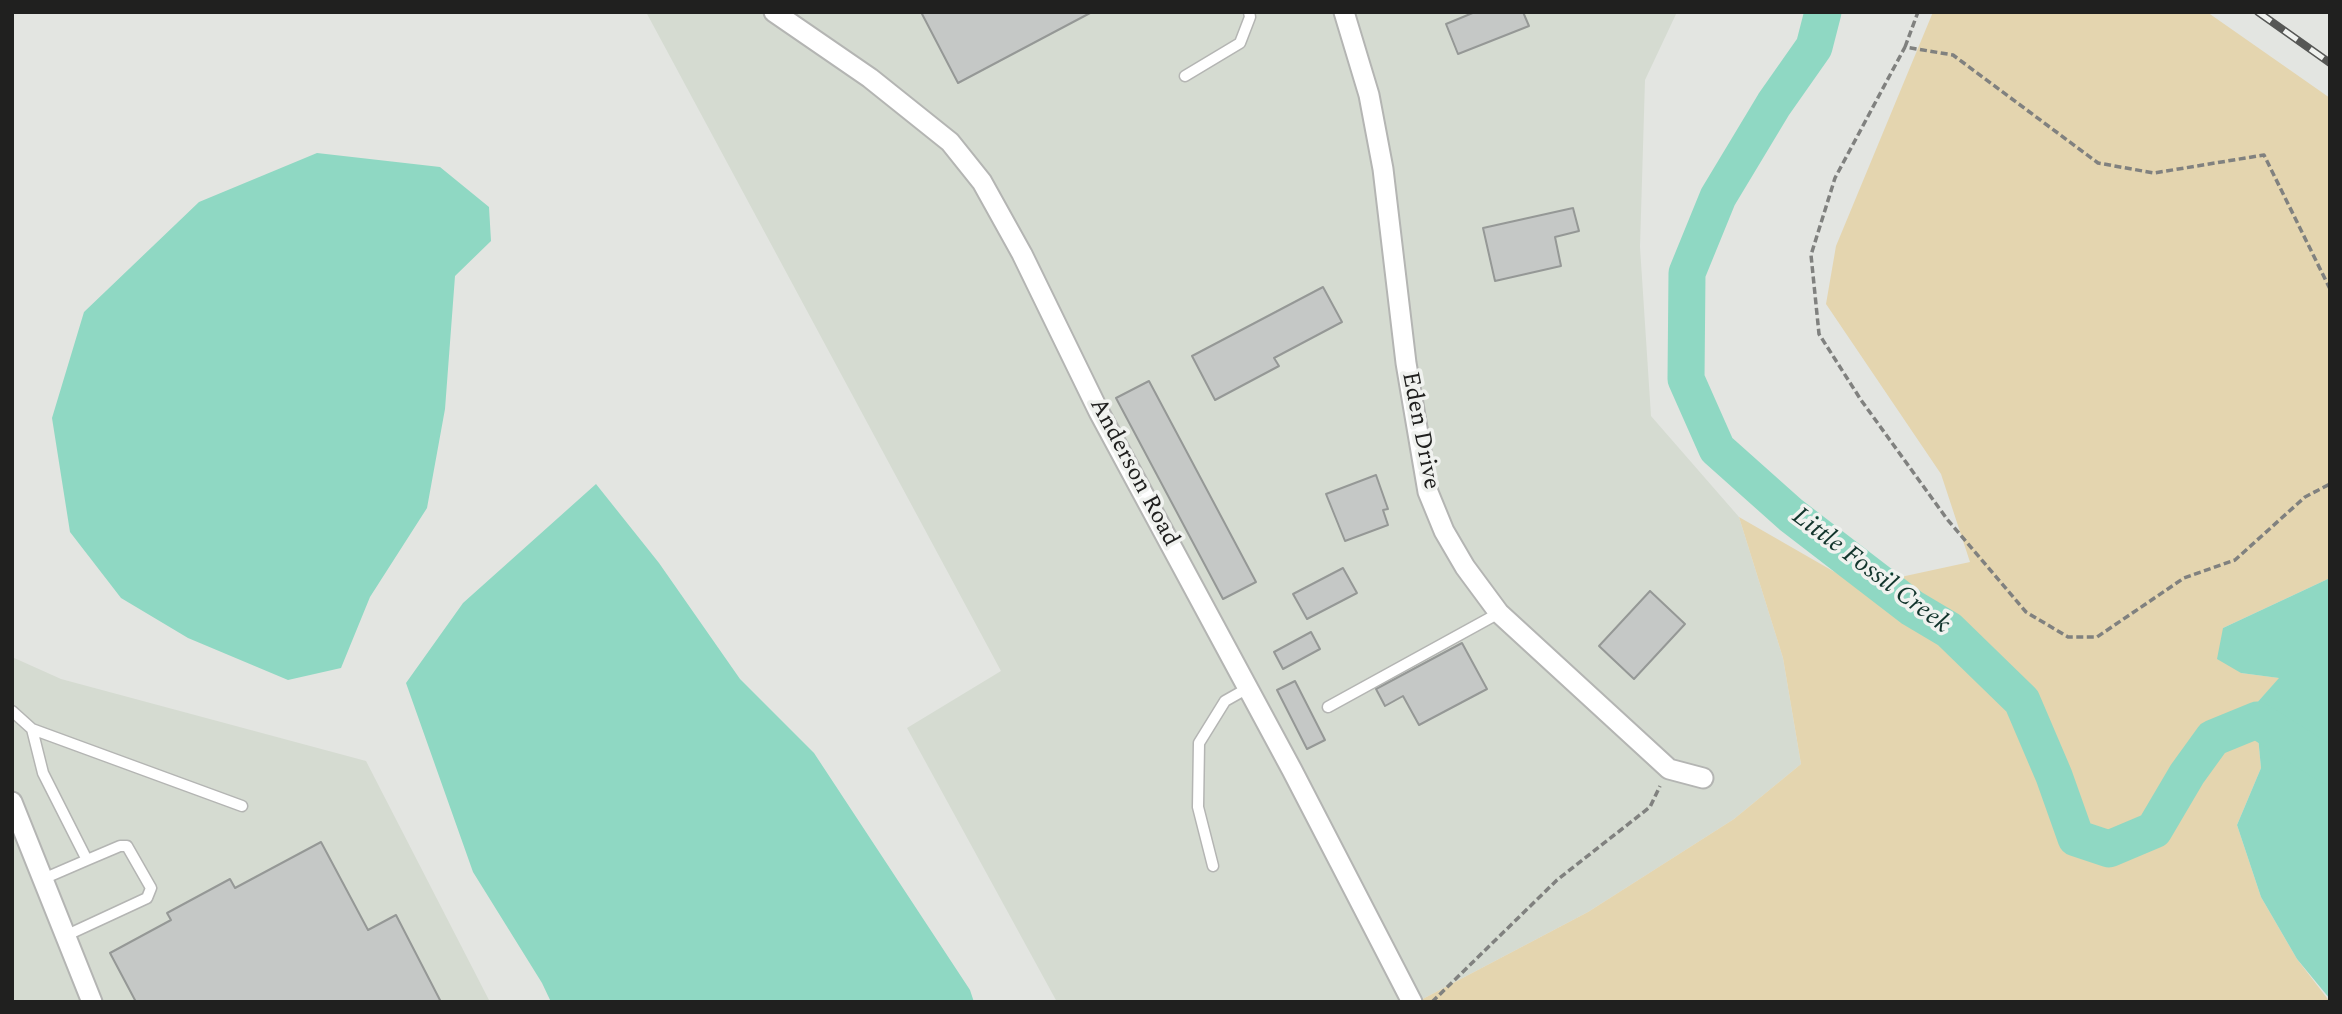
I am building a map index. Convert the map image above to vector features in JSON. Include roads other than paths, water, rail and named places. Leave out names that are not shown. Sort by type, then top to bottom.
[{"type":"street","name":"Anderson Road","points":[[774,12],[870,78],[950,142],[982,182],[1022,254],[1099,412],[1248,688],[1412,1002]]},
{"type":"street","name":"Eden Drive","points":[[1344,12],[1369,95],[1383,169],[1406,363],[1428,492],[1444,531],[1465,567],[1499,613],[1670,769],[1703,778]]},
{"type":"street","points":[[12,802],[92,1002]]},
{"type":"lane","points":[[1185,76],[1240,43],[1250,17],[1249,12]]},
{"type":"lane","points":[[1328,707],[1499,613]]},
{"type":"lane","points":[[1213,866],[1198,807],[1199,743],[1225,701],[1248,688]]},
{"type":"lane","points":[[12,711],[32,729],[242,806]]},
{"type":"lane","points":[[32,729],[43,773],[87,860]]},
{"type":"lane","points":[[43,879],[120,846],[127,846],[151,888],[147,898],[65,936]]},
{"type":"waterway","name":"Little Fossil Creek","points":[[1823,12],[1814,47],[1774,104],[1718,197],[1687,273],[1686,379],[1717,449],[1791,515],[1912,608],[1949,630],[2022,701],[2054,776],[2076,838],[2109,849],[2154,830],[2187,774],[2213,738],[2257,720],[2330,766]]},
{"type":"railway","points":[[2258,12],[2330,63]]}]
